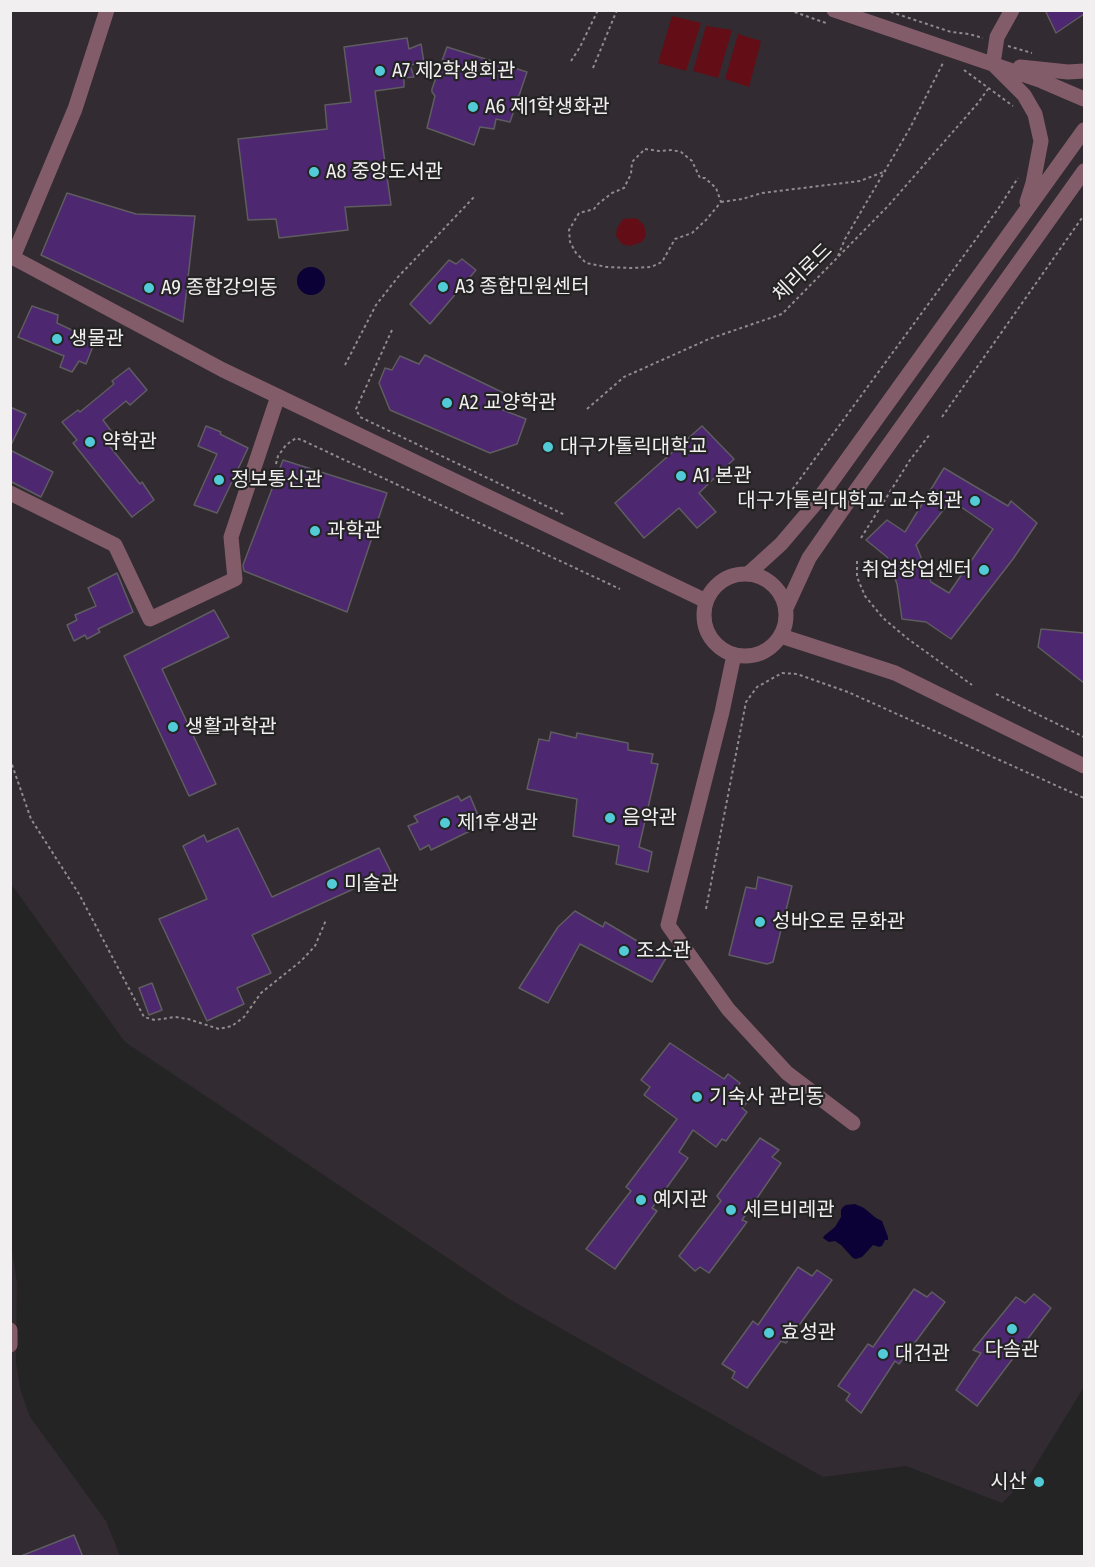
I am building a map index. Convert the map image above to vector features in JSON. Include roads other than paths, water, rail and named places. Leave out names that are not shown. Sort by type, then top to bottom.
[{"type":"lane","points":[[107,10],[75,109],[12,256],[223,370],[706,601]]},
{"type":"lane","points":[[993,64],[998,37],[1012,10]]},
{"type":"lane","points":[[834,18],[993,64],[1084,99]]},
{"type":"lane","points":[[993,64],[1068,72],[1084,71]]},
{"type":"lane","points":[[993,64],[1024,96],[1035,114],[1041,141],[1033,183],[1021,217]]},
{"type":"lane","points":[[748,574],[781,544],[816,503],[1084,130]]},
{"type":"lane","points":[[1059,165],[1072,188]]},
{"type":"lane","points":[[786,608],[809,558],[844,506],[1084,171]]},
{"type":"lane","points":[[10,492],[115,545],[150,619],[235,579],[231,537],[278,396]]},
{"type":"lane","points":[[748,574],[761,577],[773,585],[781,595],[786,608],[786,622],[781,636],[773,645],[759,654],[745,657],[734,656],[718,647],[710,638],[703,615],[706,601],[715,586],[735,575],[748,574]]},
{"type":"lane","points":[[781,636],[895,674],[1084,766]]},
{"type":"lane","points":[[734,656],[668,925],[728,1009],[787,1073],[853,1123]]},
{"type":"lane","points":[[10,1330],[10,1345]]},
{"type":"place","name":"A7 제2학생회관","points":[[380,71]]},
{"type":"place","name":"A6 제1학생화관","points":[[473,107]]},
{"type":"place","name":"A8 중앙도서관","points":[[314,172]]},
{"type":"place","name":"A3 종합민원센터","points":[[443,287]]},
{"type":"place","name":"A9 종합강의동","points":[[149,288]]},
{"type":"place","name":"생물관","points":[[57,339]]},
{"type":"place","name":"A2 교양학관","points":[[447,403]]},
{"type":"place","name":"약학관","points":[[90,442]]},
{"type":"place","name":"대구가톨릭대학교","points":[[548,447]]},
{"type":"place","name":"A1 본관","points":[[681,476]]},
{"type":"place","name":"정보통신관","points":[[219,480]]},
{"type":"place","name":"대구가톨릭대학교 교수회관","points":[[975,501]]},
{"type":"place","name":"과학관","points":[[315,531]]},
{"type":"place","name":"취업창업센터","points":[[984,570]]},
{"type":"place","name":"생활과학관","points":[[173,727]]},
{"type":"place","name":"음악관","points":[[610,818]]},
{"type":"place","name":"제1후생관","points":[[445,823]]},
{"type":"place","name":"미술관","points":[[332,884]]},
{"type":"place","name":"성바오로 문화관","points":[[760,922]]},
{"type":"place","name":"조소관","points":[[624,951]]},
{"type":"place","name":"기숙사 관리동","points":[[697,1097]]},
{"type":"place","name":"예지관","points":[[641,1200]]},
{"type":"place","name":"세르비레관","points":[[731,1210]]},
{"type":"place","name":"다솜관","points":[[1012,1329]]},
{"type":"place","name":"효성관","points":[[769,1333]]},
{"type":"place","name":"대건관","points":[[883,1354]]},
{"type":"place","name":"시산","points":[[1039,1482]]}]
